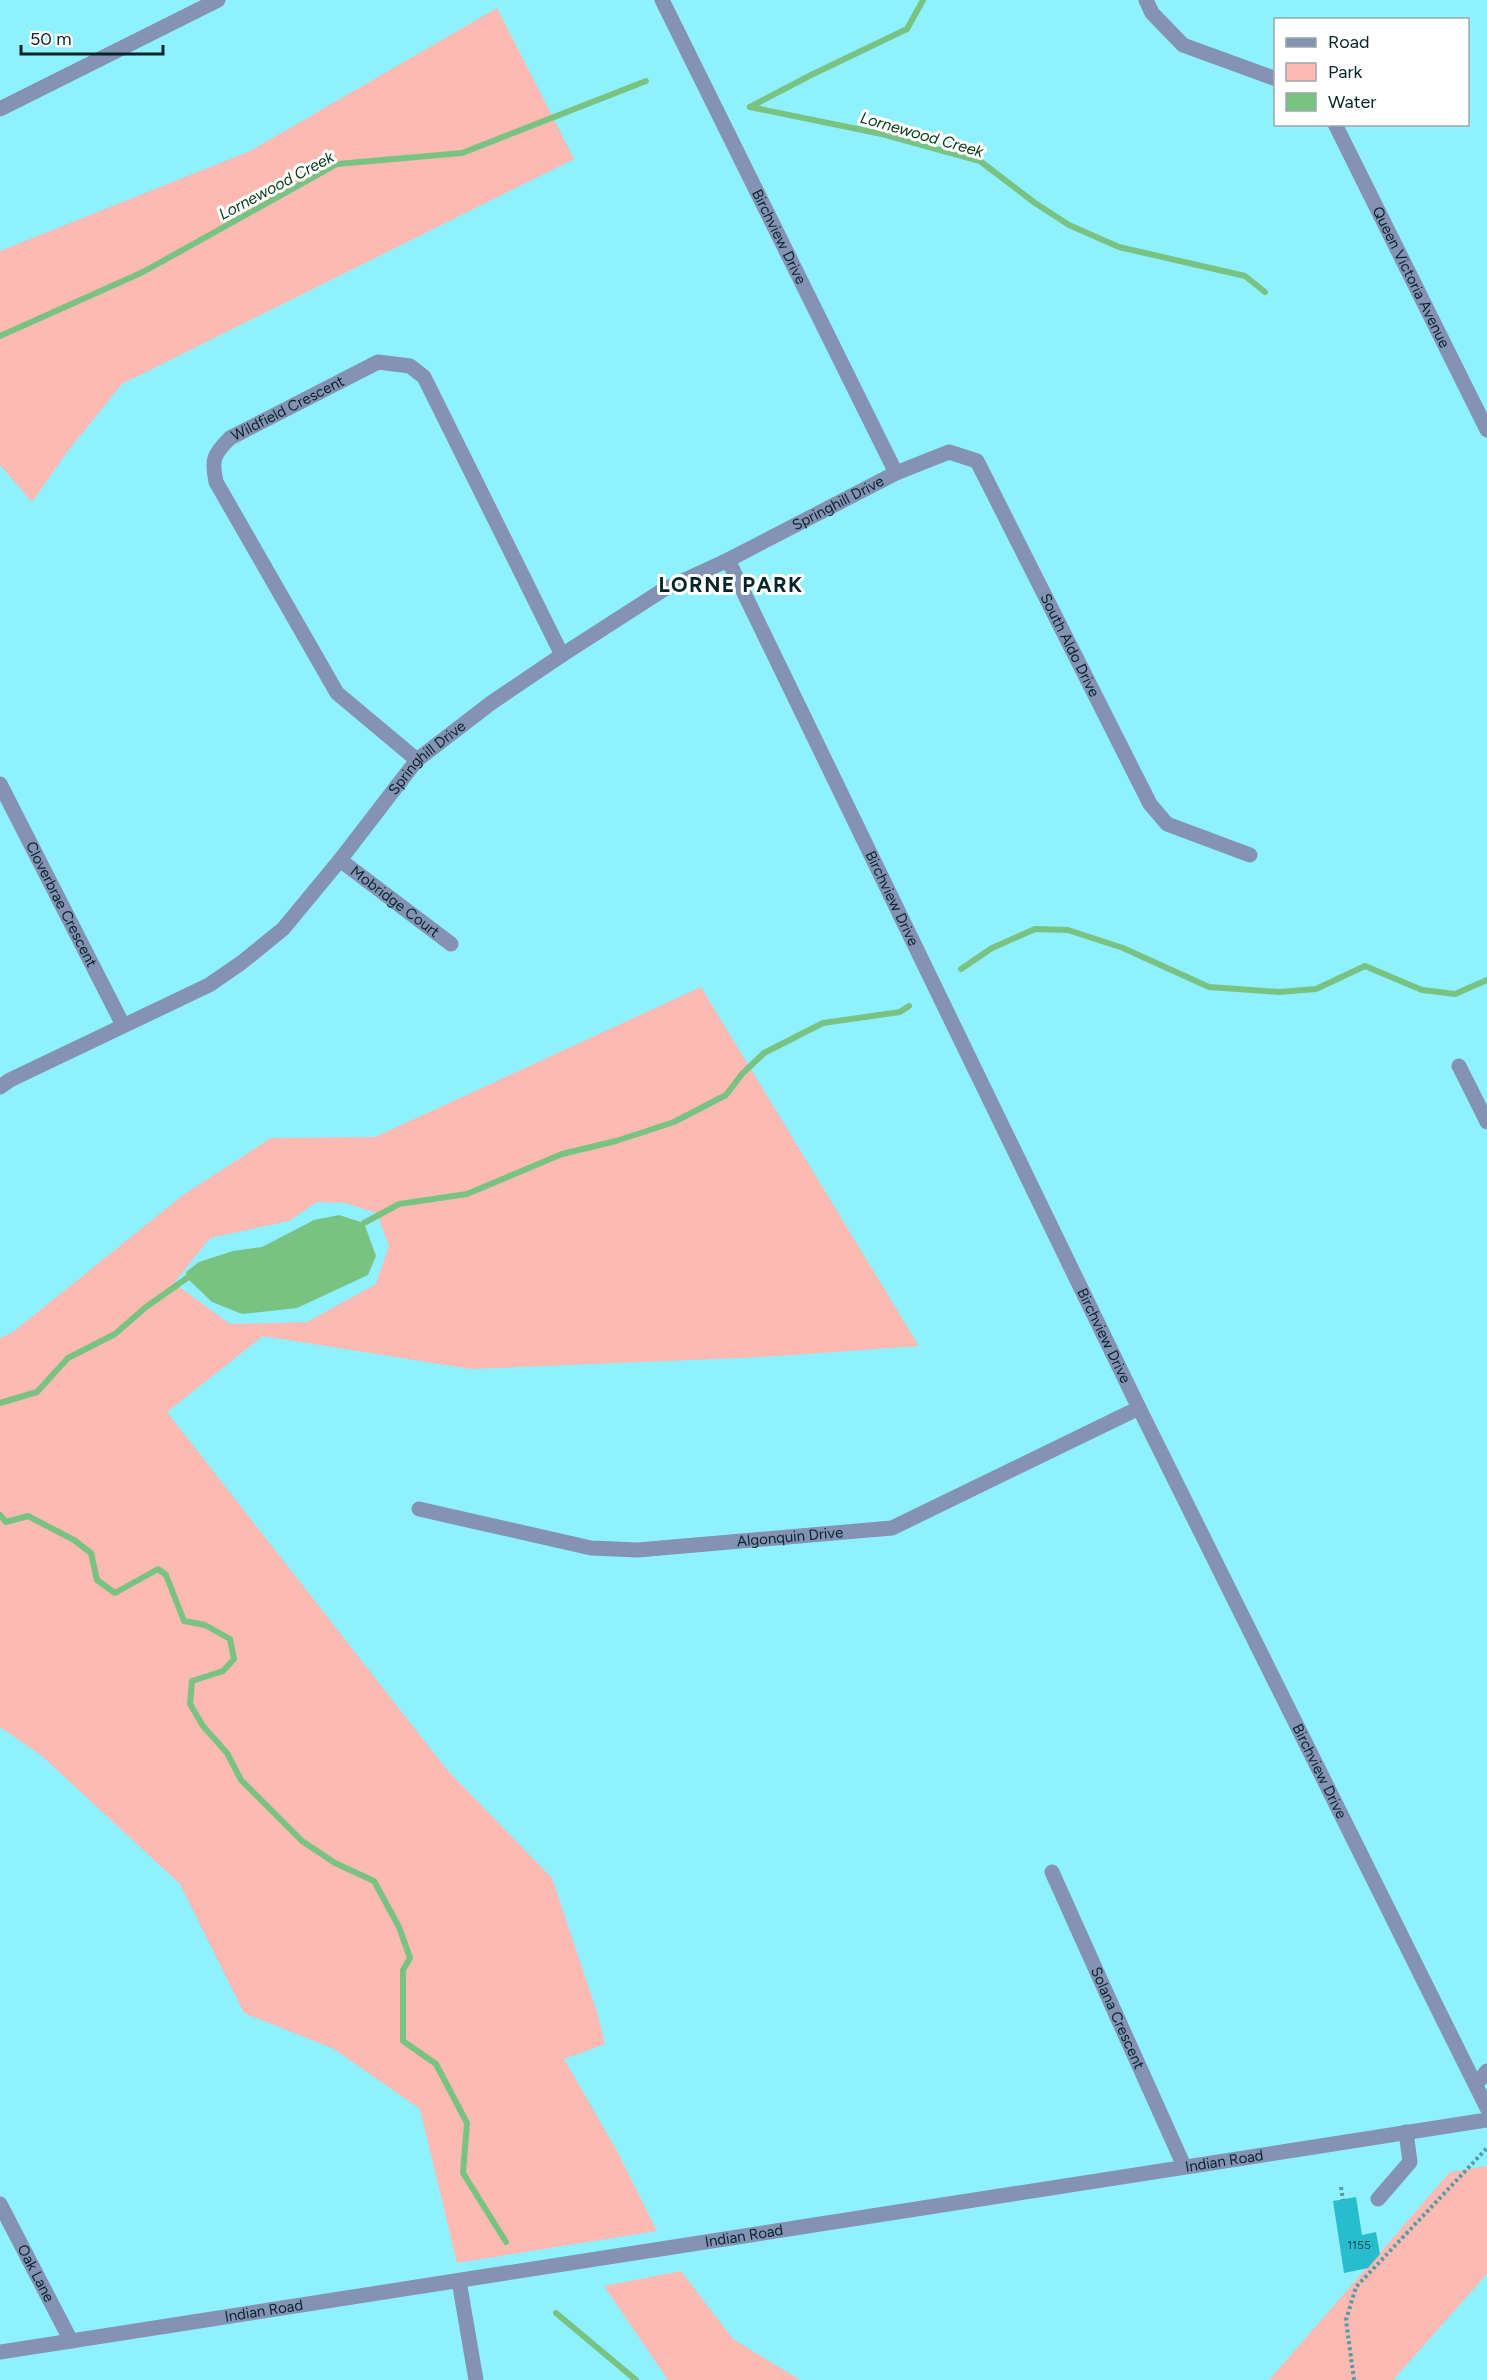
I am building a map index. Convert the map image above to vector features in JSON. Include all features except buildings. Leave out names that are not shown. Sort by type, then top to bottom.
[{"type":"street","name":"Birchview Drive","points":[[662,0],[896,473]]},
{"type":"street","points":[[1146,0],[1152,13],[1183,45],[1274,79]]},
{"type":"street","points":[[0,109],[212,1]]},
{"type":"street","name":"Queen Victoria Avenue","points":[[1336,126],[1487,430]]},
{"type":"street","name":"Wildfield Crescent","points":[[417,760],[337,693],[216,482],[212,465],[217,452],[230,438],[378,362],[410,366],[424,377],[562,656]]},
{"type":"street","name":"South Aldo Drive","points":[[896,473],[949,452],[977,461],[1150,804],[1167,824],[1250,855]]},
{"type":"street","name":"Springhill Drive","points":[[0,1087],[10,1080],[209,985],[241,963],[283,929],[417,760],[491,703],[663,590],[728,560],[896,473]]},
{"type":"street","name":"Birchview Drive","points":[[728,560],[1139,1408],[1487,2108]]},
{"type":"street","name":"Cloverbrae Crescent","points":[[0,784],[123,1025]]},
{"type":"street","name":"Mobridge Court","points":[[340,860],[451,944]]},
{"type":"street","points":[[1459,1066],[1487,1122]]},
{"type":"street","name":"Algonquin Drive","points":[[419,1509],[591,1548],[638,1550],[892,1528],[1139,1408]]},
{"type":"street","name":"Solana Crescent","points":[[1052,1872],[1184,2166]]},
{"type":"street","points":[[1477,2084],[1487,2071]]},
{"type":"street","name":"Indian Road","points":[[0,2352],[1487,2120]]},
{"type":"street","points":[[1378,2199],[1410,2162],[1406,2132]]},
{"type":"street","name":"Oak Lane","points":[[0,2204],[70,2341]]},
{"type":"street","points":[[459,2281],[476,2380]]},
{"type":"path","points":[[1354,2380],[1346,2320],[1356,2288],[1487,2148]]},
{"type":"path","points":[[1341,2187],[1343,2200]]},
{"type":"green space","points":[[497,8],[574,159],[122,384],[67,452],[32,502],[0,465],[0,251],[250,151]]},
{"type":"green space","points":[[701,987],[919,1346],[765,1357],[471,1369],[263,1336],[167,1412],[448,1771],[552,1878],[597,2012],[605,2044],[564,2059],[616,2149],[657,2231],[457,2263],[420,2109],[334,2049],[244,2013],[180,1884],[42,1756],[0,1727],[0,1338],[13,1332],[183,1195],[271,1138],[375,1137]],"holes":[[[317,1202],[345,1203],[377,1213],[389,1246],[376,1284],[307,1322],[230,1324],[174,1283],[210,1238],[289,1221]]]},
{"type":"green space","points":[[1487,2166],[1487,2274],[1393,2380],[1269,2380],[1450,2172]]},
{"type":"green space","points":[[681,2271],[733,2339],[800,2380],[668,2380],[604,2286]]},
{"type":"water","points":[[339,1215],[364,1223],[376,1256],[368,1275],[297,1308],[242,1314],[212,1302],[187,1278],[186,1272],[199,1262],[233,1251],[262,1247],[314,1220]]},
{"type":"waterway","name":"Lornewood Creek","points":[[750,107],[907,29],[923,0]]},
{"type":"waterway","name":"Lornewood Creek","points":[[0,336],[143,272],[337,164],[462,153],[646,81]]},
{"type":"waterway","name":"Lornewood Creek","points":[[750,107],[882,134],[980,161],[1035,203],[1069,225],[1119,247],[1245,276],[1265,292]]},
{"type":"waterway","points":[[961,969],[992,948],[1035,929],[1068,930],[1123,948],[1209,987],[1279,992],[1316,989],[1365,966],[1422,990],[1455,994],[1487,980]]},
{"type":"waterway","points":[[364,1223],[399,1204],[467,1194],[562,1154],[616,1141],[674,1122],[726,1095],[742,1074],[764,1053],[823,1023],[900,1012],[909,1006]]},
{"type":"waterway","points":[[0,1403],[37,1392],[68,1358],[115,1334],[146,1307],[187,1278]]},
{"type":"waterway","points":[[0,1515],[6,1522],[28,1516],[74,1540],[91,1553],[97,1580],[115,1593],[158,1569],[166,1575],[184,1621],[205,1625],[230,1639],[234,1659],[223,1671],[192,1681],[190,1704],[203,1726],[227,1753],[241,1780],[302,1841],[335,1863],[374,1881],[399,1927],[410,1958],[403,1970],[403,2041],[436,2064],[467,2123],[463,2173],[506,2242]]},
{"type":"waterway","points":[[556,2313],[636,2380]]},
{"type":"district","name":"LORNE PARK","points":[[731,585]]}]
